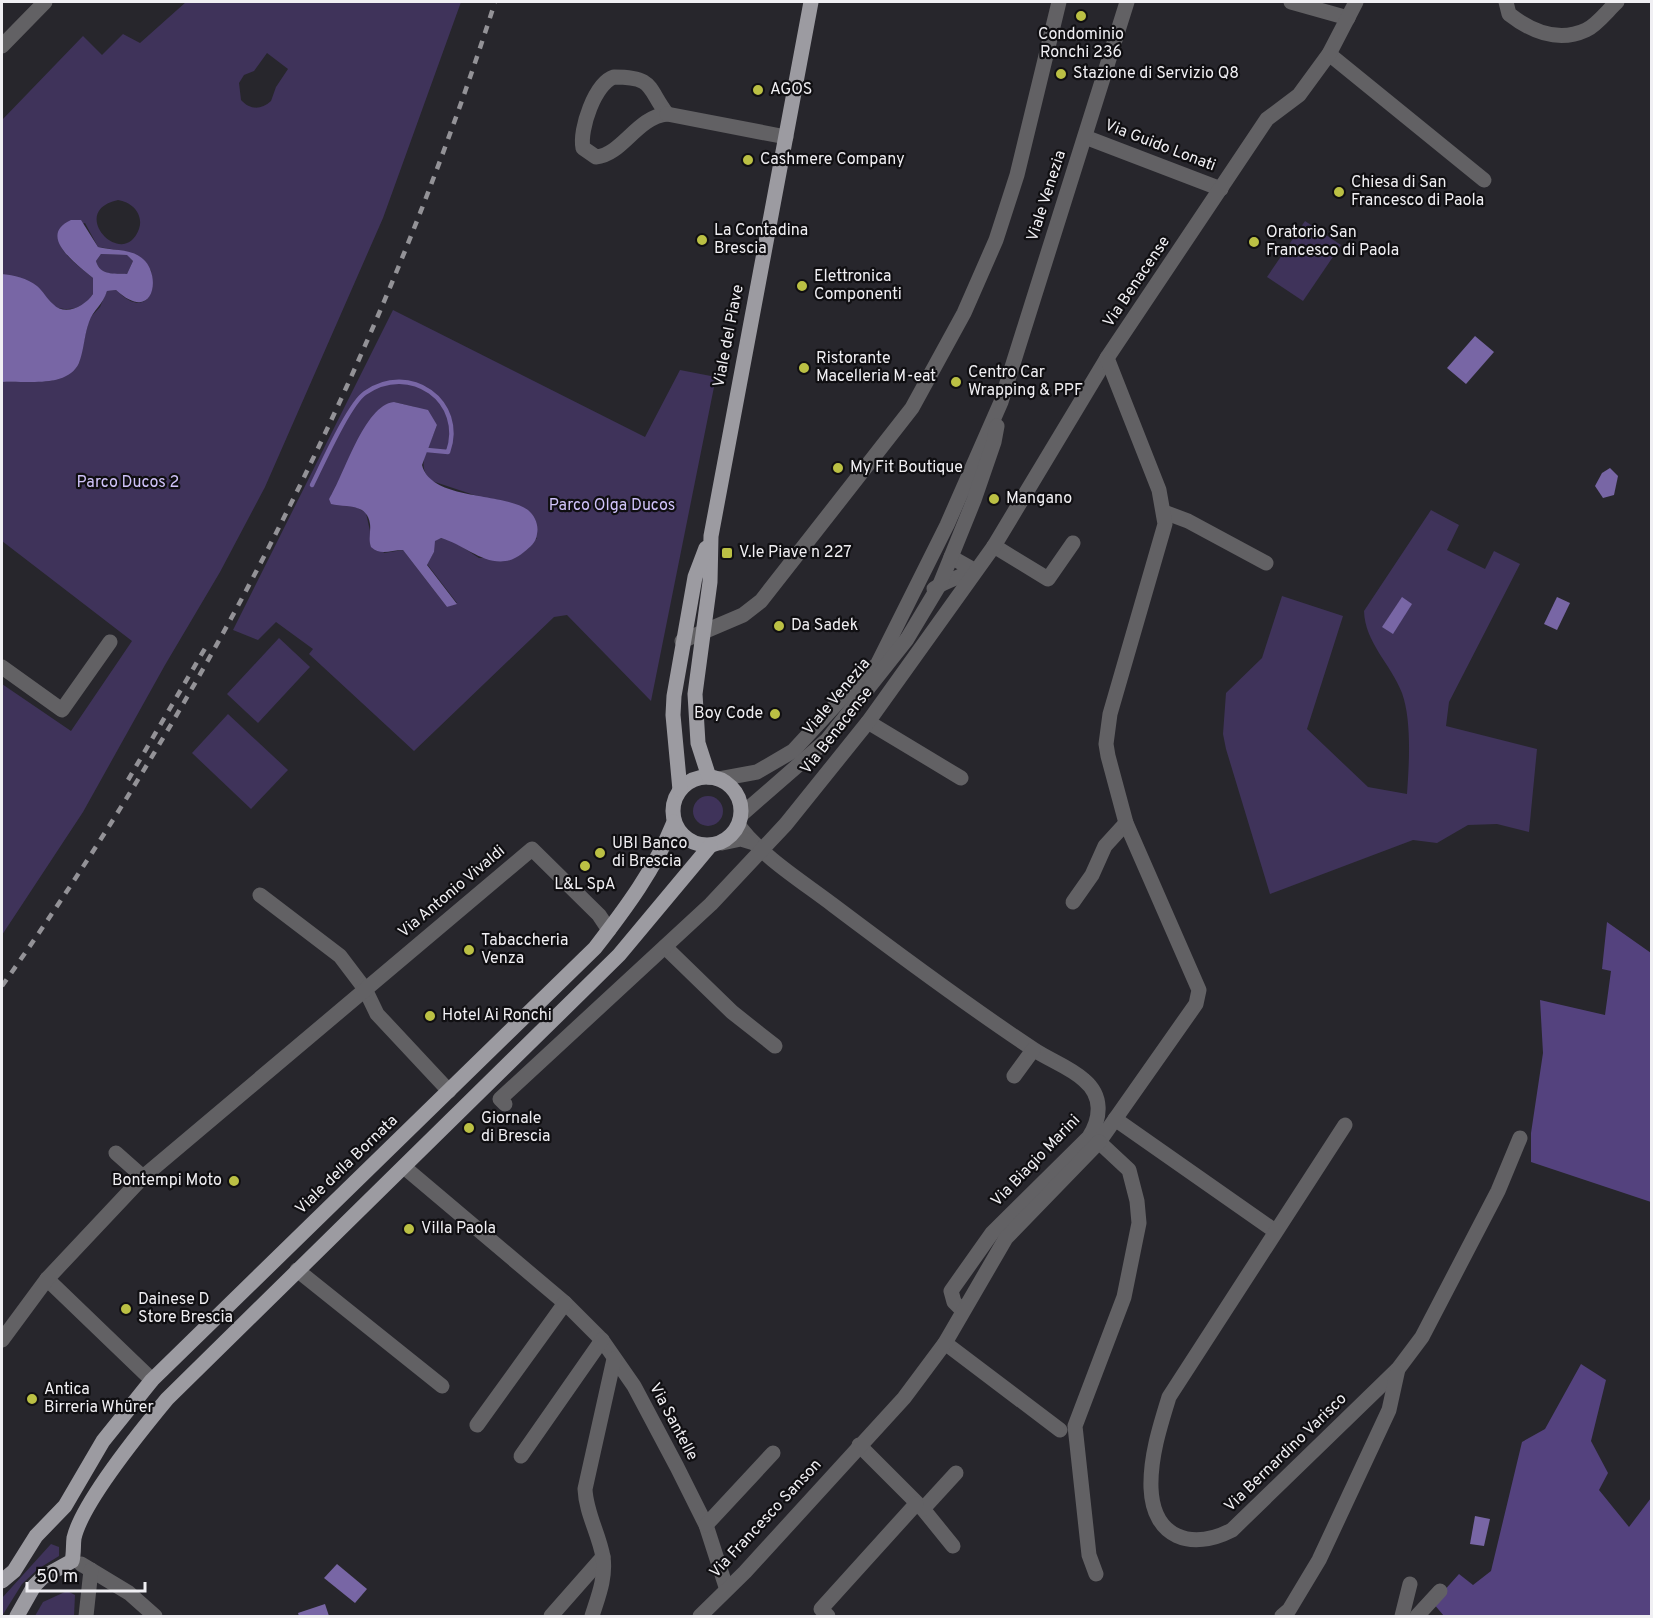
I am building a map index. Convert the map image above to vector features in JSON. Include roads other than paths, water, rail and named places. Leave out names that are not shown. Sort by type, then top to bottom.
[{"type":"main road","name":"Viale del Piave","points":[[714,778],[698,743],[695,710],[702,630],[710,582],[711,537],[811,2]]},
{"type":"main road","name":"Viale del Piave","points":[[680,790],[673,715],[682,641],[695,577],[711,537]]},
{"type":"main road","points":[[77,1558],[83,1516],[145,1425],[195,1370],[618,955],[740,820],[736,792],[714,778],[698,778],[680,790],[673,811],[674,822],[688,840],[716,844]]},
{"type":"main road","name":"Viale della Bornata","points":[[2,1581],[14,1571],[40,1532],[65,1506],[103,1441],[152,1380],[595,948],[660,856],[674,822]]},
{"type":"main road","points":[[40,1532],[58,1528],[77,1558]]},
{"type":"main road","points":[[17,1617],[34,1586],[43,1577],[77,1558]]},
{"type":"street","points":[[2,46],[45,2]]},
{"type":"street","points":[[682,641],[702,630],[743,615],[761,601],[912,408],[964,313],[996,240],[1017,175],[1059,2]]},
{"type":"street","name":"Viale Venezia","points":[[877,665],[947,525],[1000,402],[1127,2]]},
{"type":"street","points":[[1291,2],[1348,18]]},
{"type":"street","name":"Via Benacense","points":[[756,847],[868,722],[904,673],[974,570],[994,546],[1107,358],[1267,119],[1299,95],[1329,54],[1356,2]]},
{"type":"street","points":[[1506,2],[1509,15],[1529,29],[1560,37],[1588,30],[1617,2]]},
{"type":"street","points":[[1329,54],[1484,180]]},
{"type":"street","points":[[667,114],[654,90],[647,83],[619,77],[608,79],[601,87],[583,127],[583,148],[591,155],[601,156],[647,120],[667,114],[786,137]]},
{"type":"street","name":"Via Guido Lonati","points":[[1085,137],[1221,189]]},
{"type":"street","name":"Via Francesco Sanson","points":[[700,1617],[726,1587],[745,1572],[904,1398],[945,1343],[962,1310],[1006,1238],[1099,1142],[1196,1004],[1199,990],[1126,823],[1106,744],[1110,714],[1163,537],[1164,512],[1159,490],[1107,358]]},
{"type":"street","name":"Viale Venezia","points":[[740,820],[827,740],[907,639],[940,584],[951,556],[994,442],[1000,402]]},
{"type":"street","points":[[1164,512],[1188,521],[1266,563]]},
{"type":"street","points":[[994,546],[1048,579],[1073,543]]},
{"type":"street","points":[[951,556],[974,570]]},
{"type":"street","name":"Via Benacense","points":[[940,584],[949,583],[974,570]]},
{"type":"street","name":"Viale Venezia","points":[[714,778],[757,772],[794,752],[864,674],[877,665],[921,603],[940,584]]},
{"type":"street","points":[[2,667],[62,710],[110,642]]},
{"type":"street","points":[[868,722],[961,778]]},
{"type":"street","name":"Via Biagio Marini","points":[[740,820],[756,847],[1033,1050],[1085,1080],[1096,1096],[1099,1107],[1098,1119],[1089,1137],[992,1233],[951,1291],[954,1302],[962,1310]]},
{"type":"street","points":[[1073,902],[1092,875],[1105,846],[1126,823]]},
{"type":"street","points":[[505,1104],[500,1099],[711,904],[756,847],[741,839],[716,844]]},
{"type":"street","name":"Via Antonio Vivaldi","points":[[2,1340],[47,1279],[143,1177],[532,849],[599,915],[609,930]]},
{"type":"street","points":[[260,895],[340,956],[365,989],[377,1014],[449,1091]]},
{"type":"street","points":[[665,947],[732,1012],[775,1046]]},
{"type":"street","points":[[1014,1076],[1033,1050]]},
{"type":"street","points":[[1115,1119],[1275,1231]]},
{"type":"street","name":"Via Bernardino Varisco","points":[[1345,1125],[1169,1397],[1156,1438],[1151,1489],[1160,1520],[1173,1535],[1194,1541],[1214,1539],[1232,1530],[1398,1369],[1422,1337],[1498,1191],[1520,1138]]},
{"type":"street","points":[[1096,1574],[1089,1555],[1074,1426],[1124,1297],[1139,1223],[1137,1201],[1129,1170],[1099,1142]]},
{"type":"street","points":[[116,1153],[143,1177]]},
{"type":"street","name":"Via Santelle","points":[[404,1167],[565,1303],[602,1340],[634,1386],[706,1525],[726,1587]]},
{"type":"street","points":[[297,1270],[442,1386]]},
{"type":"street","points":[[47,1279],[152,1380]]},
{"type":"street","points":[[477,1425],[565,1303]]},
{"type":"street","points":[[521,1456],[602,1340]]},
{"type":"street","points":[[945,1343],[1060,1430]]},
{"type":"street","points":[[592,1617],[604,1579],[603,1557],[585,1500],[585,1489],[614,1359]]},
{"type":"street","name":"Via Bernardino Varisco","points":[[1282,1617],[1289,1610],[1319,1560],[1389,1410],[1398,1369]]},
{"type":"street","points":[[859,1445],[920,1506],[954,1546]]},
{"type":"street","points":[[706,1525],[773,1454]]},
{"type":"street","points":[[828,1617],[821,1609],[920,1506],[956,1473]]},
{"type":"street","points":[[551,1617],[603,1557]]},
{"type":"street","points":[[77,1558],[86,1617]]},
{"type":"street","points":[[77,1558],[129,1593],[155,1617]]},
{"type":"street","points":[[1402,1617],[1410,1584]]},
{"type":"street","points":[[1418,1617],[1440,1591]]},
{"type":"waterway","points":[[312,485],[351,409],[365,393],[382,384],[399,382],[416,384],[430,392],[442,403],[449,417],[451,434],[448,452],[427,450]]},
{"type":"railway","points":[[2,986],[80,872],[153,755],[222,635],[286,513],[346,388],[401,262],[450,133],[495,2]]},
{"type":"railway","points":[[128,780],[207,645]]},
{"type":"place","name":"Condominio Ronchi 236","points":[[1081,16]]},
{"type":"place","name":"Stazione di Servizio Q8","points":[[1061,74]]},
{"type":"place","name":"AGOS","points":[[758,90]]},
{"type":"place","name":"Cashmere Company","points":[[748,160]]},
{"type":"place","name":"Chiesa di San Francesco di Paola","points":[[1339,192]]},
{"type":"place","name":"La Contadina Brescia","points":[[702,240]]},
{"type":"place","name":"Oratorio San Francesco di Paola","points":[[1254,242]]},
{"type":"place","name":"Elettronica Componenti","points":[[802,286]]},
{"type":"place","name":"Ristorante Macelleria M-eat","points":[[804,368]]},
{"type":"place","name":"Centro Car Wrapping & PPF","points":[[956,382]]},
{"type":"place","name":"My Fit Boutique","points":[[838,468]]},
{"type":"place","name":"Mangano","points":[[994,499]]},
{"type":"place","name":"V.le Piave n 227","points":[[727,553]]},
{"type":"place","name":"Da Sadek","points":[[779,626]]},
{"type":"place","name":"Boy Code","points":[[775,714]]},
{"type":"place","name":"UBI Banco di Brescia","points":[[600,853]]},
{"type":"place","name":"L&L SpA","points":[[585,866]]},
{"type":"place","name":"Tabaccheria Venza","points":[[469,950]]},
{"type":"place","name":"Hotel Ai Ronchi","points":[[430,1016]]},
{"type":"place","name":"Giornale di Brescia","points":[[469,1128]]},
{"type":"place","name":"Bontempi Moto","points":[[234,1181]]},
{"type":"place","name":"Villa Paola","points":[[409,1229]]},
{"type":"place","name":"Dainese D Store Brescia","points":[[126,1309]]},
{"type":"place","name":"Antica Birreria Whürer","points":[[32,1399]]},
{"type":"park label","name":"Parco Ducos 2","points":[[128,483]]},
{"type":"park label","name":"Parco Olga Ducos","points":[[612,506]]}]
